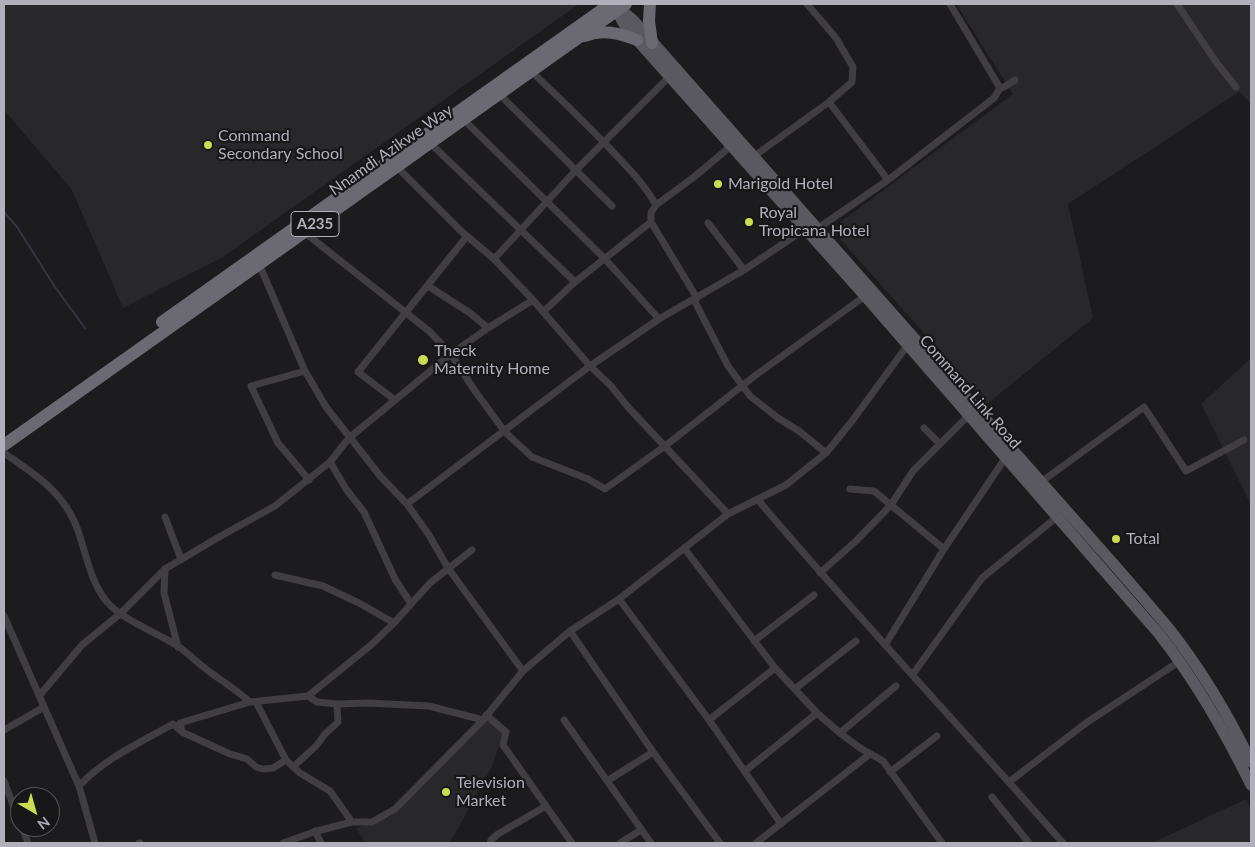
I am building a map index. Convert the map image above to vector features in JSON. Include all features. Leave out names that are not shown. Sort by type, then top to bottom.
[{"type":"highway","points":[[650,4],[649,21],[652,42]]},
{"type":"highway","name":"Nnamdi Azikwe Way","points":[[4,434],[588,19],[618,5]]},
{"type":"highway","name":"Nnamdi Azikwe Way","points":[[4,445],[531,71],[618,5]]},
{"type":"highway","points":[[571,42],[587,35],[608,32],[636,40]]},
{"type":"main road","name":"Command Link Road","points":[[618,5],[753,157],[844,267],[1118,569],[1181,645],[1217,699],[1251,762]]},
{"type":"main road","name":"Command Link Road","points":[[618,5],[621,20],[636,40],[731,146],[811,229]]},
{"type":"main road","name":"Command Link Road","points":[[844,267],[865,296],[907,346],[1159,634],[1180,661],[1216,718],[1251,785]]},
{"type":"street","points":[[753,157],[829,102],[852,82],[853,67],[836,38],[807,4]]},
{"type":"street","points":[[950,4],[1000,88]]},
{"type":"street","points":[[1177,4],[1216,62],[1236,87]]},
{"type":"street","points":[[531,71],[637,177],[656,205]]},
{"type":"street","points":[[494,259],[576,170],[670,76]]},
{"type":"street","points":[[407,504],[590,366],[659,320],[744,270],[888,180],[994,98],[1000,88],[1015,80]]},
{"type":"street","points":[[498,94],[612,206]]},
{"type":"street","points":[[829,102],[888,180]]},
{"type":"street","points":[[463,119],[605,258],[659,320]]},
{"type":"street","points":[[430,143],[575,282]]},
{"type":"street","points":[[731,146],[656,205],[650,213],[651,222],[696,299],[728,366],[750,396],[826,453]]},
{"type":"street","points":[[397,166],[467,236],[494,259],[533,300],[590,366],[611,386],[628,407],[728,514]]},
{"type":"street","points":[[544,312],[575,282],[651,222]]},
{"type":"street","points":[[708,223],[744,270]]},
{"type":"street","points":[[304,232],[405,314],[429,331],[451,354],[504,432],[532,457],[588,479],[605,489],[665,446],[742,385],[865,296]]},
{"type":"street","points":[[395,400],[358,372],[467,236]]},
{"type":"street","points":[[259,264],[304,371],[326,408],[380,477],[407,504],[429,535],[448,568],[523,671]]},
{"type":"street","points":[[428,286],[470,313],[488,328]]},
{"type":"street","points":[[39,696],[82,645],[121,613],[165,569],[276,506],[330,462],[349,438],[451,354],[533,300]]},
{"type":"street","points":[[283,843],[315,831],[352,822],[372,822],[395,809],[484,717],[523,671],[570,631],[619,599],[728,514],[786,485],[826,453],[907,346]]},
{"type":"street","points":[[304,371],[251,386],[278,443],[309,480]]},
{"type":"street","points":[[1041,482],[1144,407],[1186,471],[1244,440]]},
{"type":"street","points":[[820,573],[856,541],[891,505],[913,471],[969,415]]},
{"type":"street","points":[[924,428],[939,443]]},
{"type":"street","points":[[4,454],[37,475],[53,488],[76,525],[97,588],[108,602],[121,613],[178,647],[253,702],[286,760],[300,773],[330,791],[352,822]]},
{"type":"street","points":[[885,645],[944,549],[1006,457]]},
{"type":"street","points":[[330,462],[346,489],[364,512],[391,572],[411,604]]},
{"type":"street","points":[[850,488],[874,491],[944,549]]},
{"type":"street","points":[[758,500],[820,573],[913,674],[1062,843]]},
{"type":"street","points":[[165,517],[182,559]]},
{"type":"street","points":[[913,674],[982,578],[1057,517]]},
{"type":"street","points":[[684,548],[775,668],[817,713],[840,733],[883,761],[942,843]]},
{"type":"street","points":[[182,732],[180,723],[253,702],[308,696],[394,623],[430,583],[472,550]]},
{"type":"street","points":[[165,569],[164,593],[178,647]]},
{"type":"street","points":[[275,574],[323,586],[360,603],[394,623]]},
{"type":"street","points":[[754,641],[814,595]]},
{"type":"street","points":[[619,599],[709,720],[781,824]]},
{"type":"street","points":[[4,616],[79,786],[95,843]]},
{"type":"street","points":[[570,631],[653,752],[720,843]]},
{"type":"street","points":[[794,689],[856,641]]},
{"type":"street","points":[[1009,782],[1086,723],[1180,661]]},
{"type":"street","points":[[709,720],[775,668]]},
{"type":"street","points":[[840,733],[896,686]]},
{"type":"street","points":[[308,696],[317,702],[428,706],[484,717],[506,732],[504,745],[572,843]]},
{"type":"street","points":[[293,767],[338,722],[337,704]]},
{"type":"street","points":[[4,730],[44,707]]},
{"type":"street","points":[[745,771],[817,713]]},
{"type":"street","points":[[564,720],[651,843]]},
{"type":"street","points":[[79,786],[86,778],[122,753],[172,724],[182,732],[230,754],[247,758],[256,767],[263,769],[273,768],[286,760]]},
{"type":"street","points":[[890,772],[937,736]]},
{"type":"street","points":[[607,781],[653,752]]},
{"type":"street","points":[[756,843],[870,754]]},
{"type":"street","points":[[4,781],[10,797]]},
{"type":"street","points":[[992,797],[1029,843]]},
{"type":"street","points":[[490,843],[498,834],[546,806]]},
{"type":"street","points":[[620,843],[641,830]]},
{"type":"street","points":[[315,831],[321,843]]},
{"type":"shaded area","name":"Command Secondary School","points":[[4,4],[579,4],[223,257],[123,308],[72,190],[4,110]]},
{"type":"shaded area","points":[[956,4],[1251,4],[1251,103],[1239,92],[1068,204],[1093,318],[987,404],[831,229],[1013,94]]},
{"type":"shaded area","points":[[1251,358],[1251,505],[1201,404]]},
{"type":"shaded area","name":"Television Market","points":[[488,717],[504,734],[491,768],[450,843],[365,843],[356,828],[391,816]]},
{"type":"shaded area","points":[[1246,799],[1251,810],[1251,843],[1152,843]]},
{"type":"waterway","points":[[4,212],[17,227],[55,287],[85,328]]},
{"type":"place","name":"Command Secondary School","points":[[208,145]]},
{"type":"place","name":"Marigold Hotel","points":[[718,184]]},
{"type":"place","name":"Royal Tropicana Hotel","points":[[749,222]]},
{"type":"place","name":"Theck Maternity Home","points":[[423,360]]},
{"type":"place","name":"Total","points":[[1116,539]]},
{"type":"place","name":"Television Market","points":[[446,792]]}]
